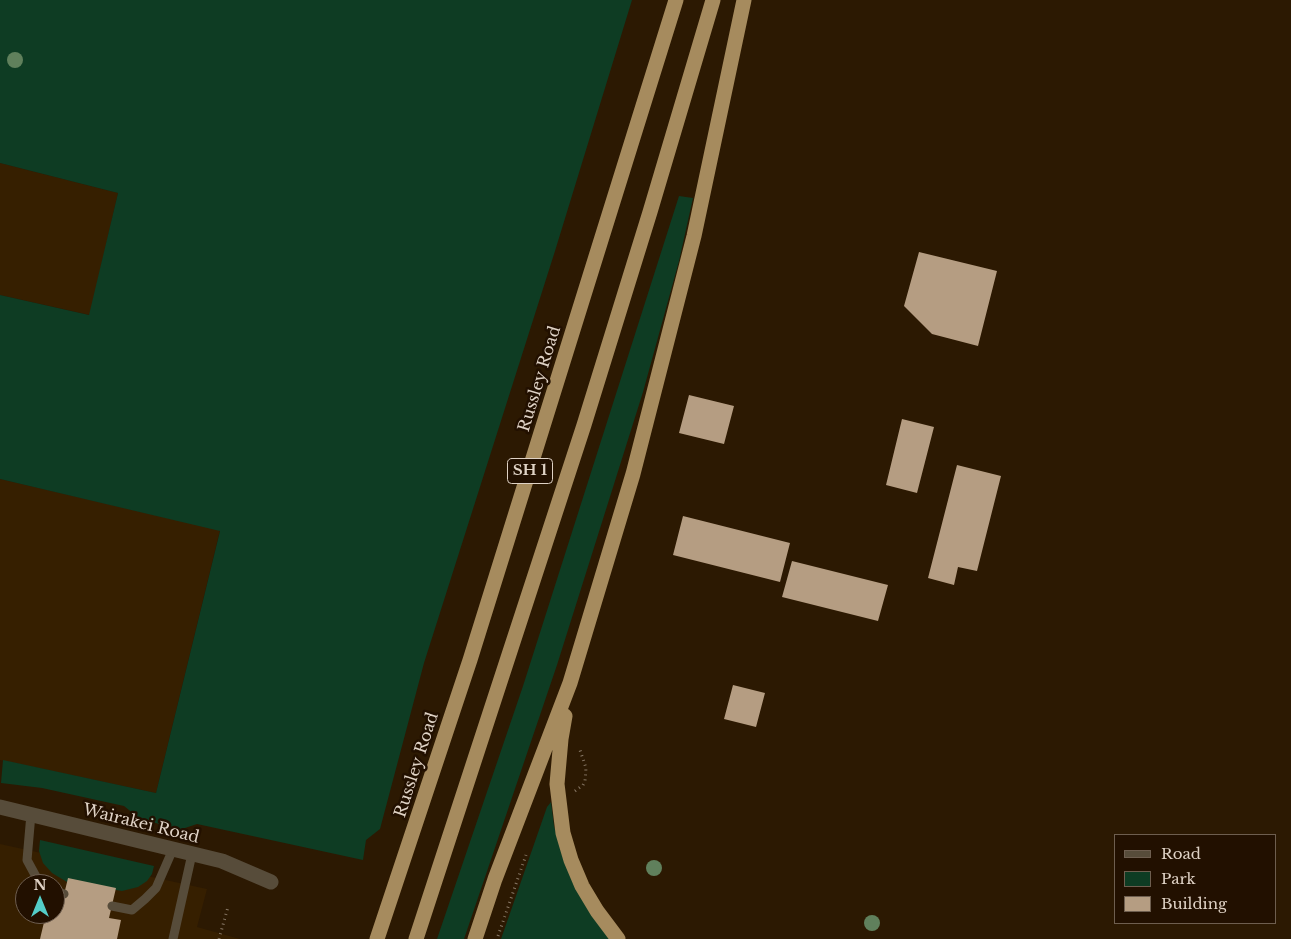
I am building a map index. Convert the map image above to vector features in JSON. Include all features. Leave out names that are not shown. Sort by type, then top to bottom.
[{"type":"highway","name":"Russley Road","points":[[378,939],[470,660],[676,0]]},
{"type":"highway","name":"SH 1","points":[[416,939],[581,434],[713,0]]},
{"type":"highway","points":[[475,939],[495,879],[570,683],[633,474],[694,236],[744,0]]},
{"type":"highway","points":[[570,683],[558,772],[558,796],[563,833],[571,860],[582,886],[597,911],[618,939]]},
{"type":"street","name":"Wairakei Road","points":[[0,807],[222,861],[271,882]]},
{"type":"lane","points":[[31,814],[27,860],[35,874]]},
{"type":"lane","points":[[112,906],[132,910],[145,899],[156,888],[173,850]]},
{"type":"lane","points":[[173,939],[192,854]]},
{"type":"path","points":[[496,939],[528,850]]},
{"type":"path","points":[[219,939],[228,907]]},
{"type":"shaded area","points":[[0,163],[118,193],[90,315],[0,295]]},
{"type":"shaded area","points":[[0,479],[220,530],[156,793],[0,760]]},
{"type":"shaded area","points":[[0,844],[207,889],[197,927],[240,939],[0,939]]},
{"type":"green space","points":[[0,0],[632,0],[555,251],[424,663],[380,829],[366,840],[363,860],[197,824],[179,830],[139,818],[124,806],[42,788],[1,783],[3,760],[156,793],[220,531],[0,479],[0,295],[89,315],[118,193],[0,163]]},
{"type":"green space","points":[[679,196],[693,198],[679,261],[643,392],[557,665],[464,939],[437,939],[523,686]]},
{"type":"green space","points":[[551,802],[554,826],[562,855],[610,939],[501,939],[547,807]]},
{"type":"green space","points":[[40,840],[154,866],[152,874],[147,881],[138,887],[122,891],[67,882],[65,881],[65,874],[52,873],[43,863],[39,851]]},
{"type":"building","points":[[919,252],[997,271],[978,346],[932,334],[904,306]]},
{"type":"building","points":[[689,395],[734,406],[724,444],[679,433]]},
{"type":"building","points":[[902,419],[934,427],[917,493],[886,485]]},
{"type":"building","points":[[957,465],[1001,476],[977,571],[958,567],[954,585],[928,578]]},
{"type":"building","points":[[683,516],[790,543],[780,582],[673,555]]},
{"type":"building","points":[[792,561],[888,585],[878,621],[782,597]]},
{"type":"building","points":[[733,685],[765,693],[756,727],[724,719]]},
{"type":"building","points":[[68,878],[116,888],[109,918],[121,920],[117,939],[40,939],[44,924],[65,924],[65,890]]}]
